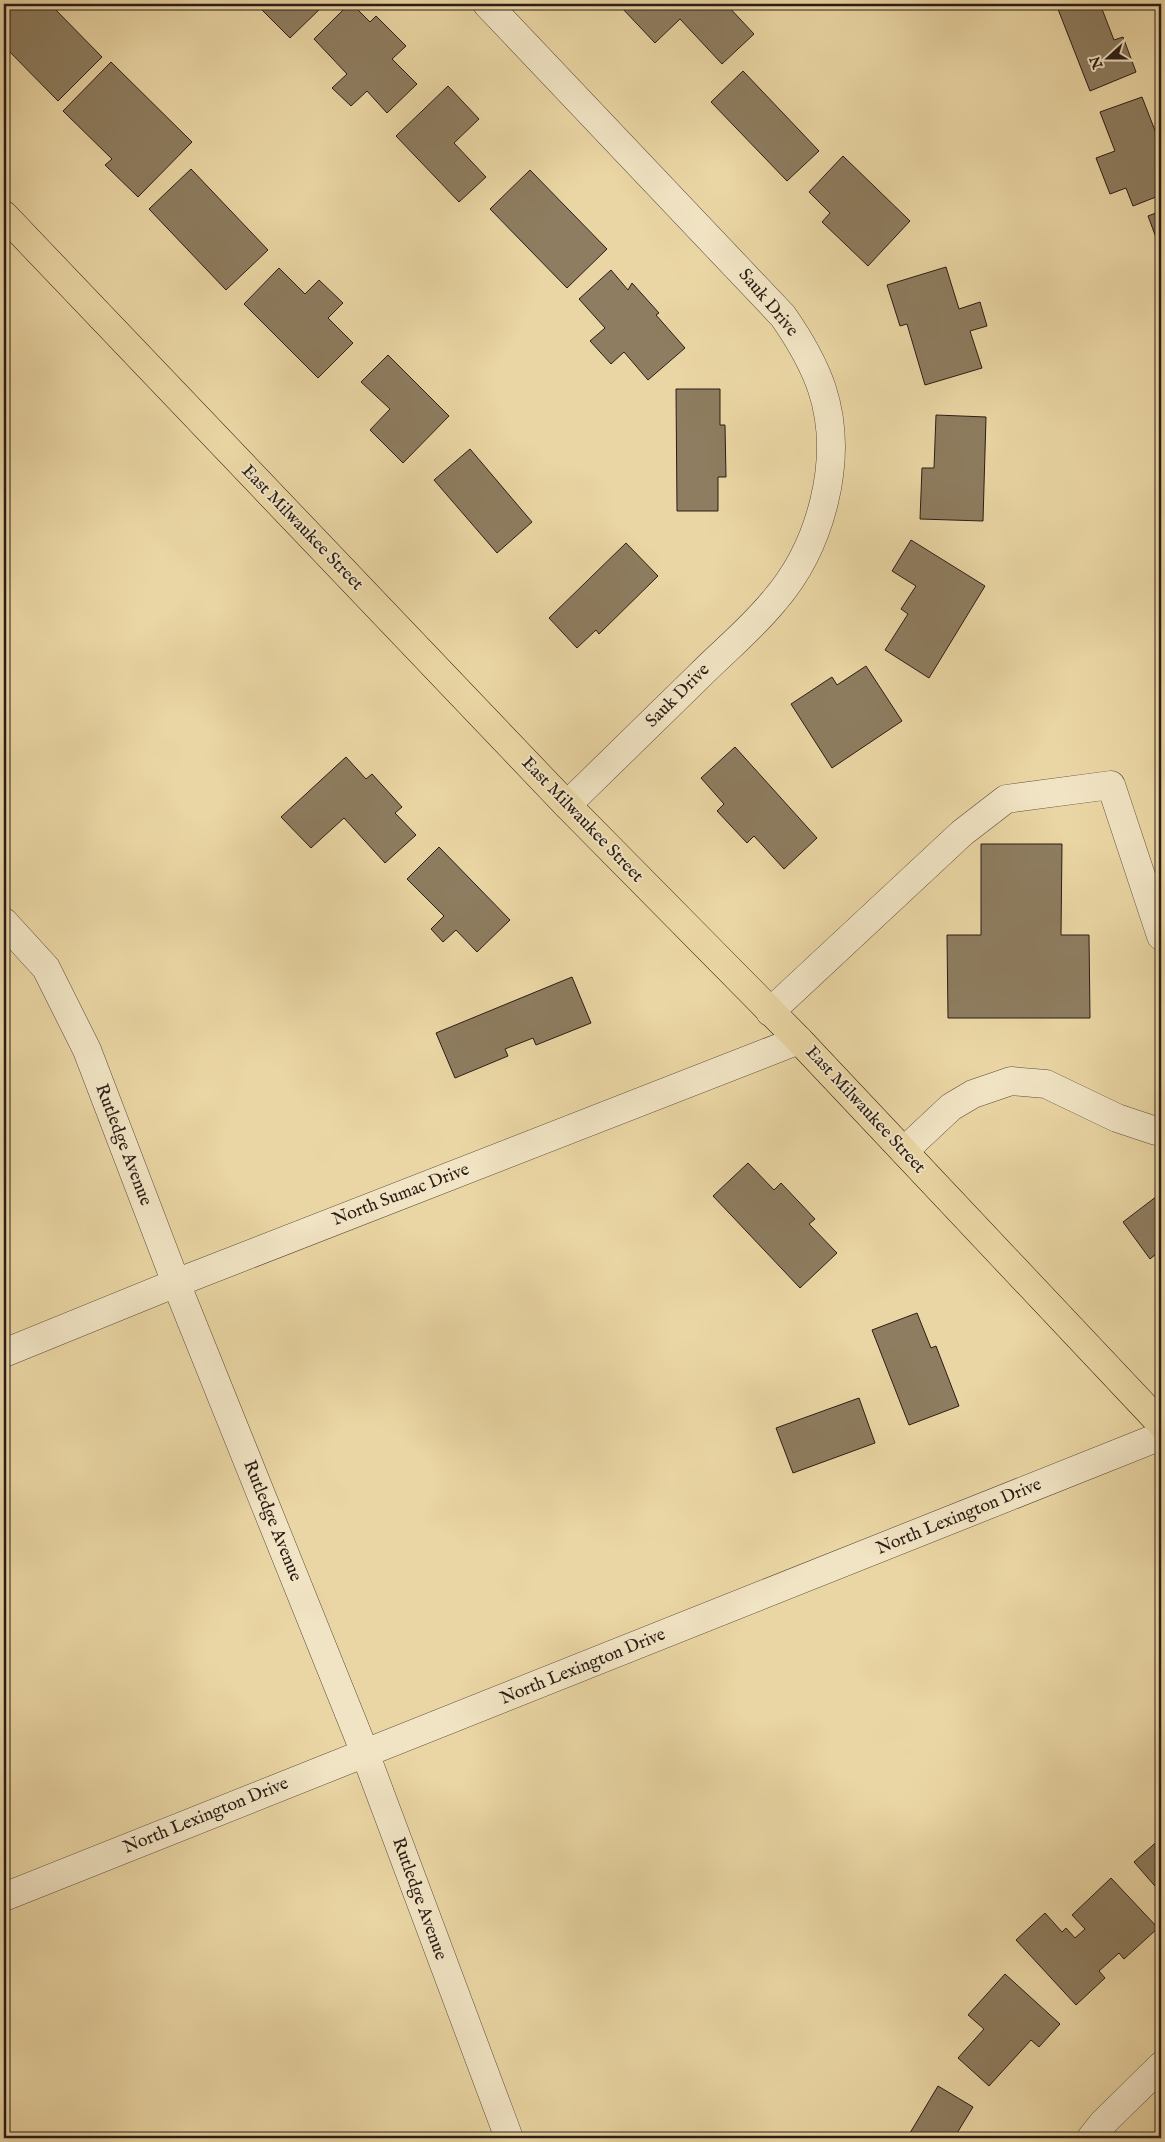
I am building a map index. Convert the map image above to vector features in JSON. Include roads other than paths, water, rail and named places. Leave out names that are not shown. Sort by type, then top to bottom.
[{"type":"main road","name":"East Milwaukee Street","points":[[4,215],[567,805],[798,1040],[1161,1424]]},
{"type":"street","name":"Sauk Drive","points":[[487,4],[783,316],[800,341],[814,368],[823,391],[828,416],[829,479],[821,517],[803,559],[775,601],[567,805]]},
{"type":"street","points":[[770,1012],[962,832],[1006,799],[1111,785],[1161,936]]},
{"type":"street","name":"Rutledge Avenue","points":[[4,922],[46,968],[87,1050],[176,1283],[365,1753],[509,2138]]},
{"type":"street","name":"North Sumac Drive","points":[[4,1353],[176,1283],[798,1040]]},
{"type":"street","points":[[904,1151],[951,1107],[973,1094],[1011,1080],[1046,1084],[1117,1118],[1156,1131],[1161,1129]]},
{"type":"street","name":"North Lexington Drive","points":[[4,1896],[1161,1436]]},
{"type":"street","points":[[1091,2138],[1103,2123],[1161,2066]]}]
